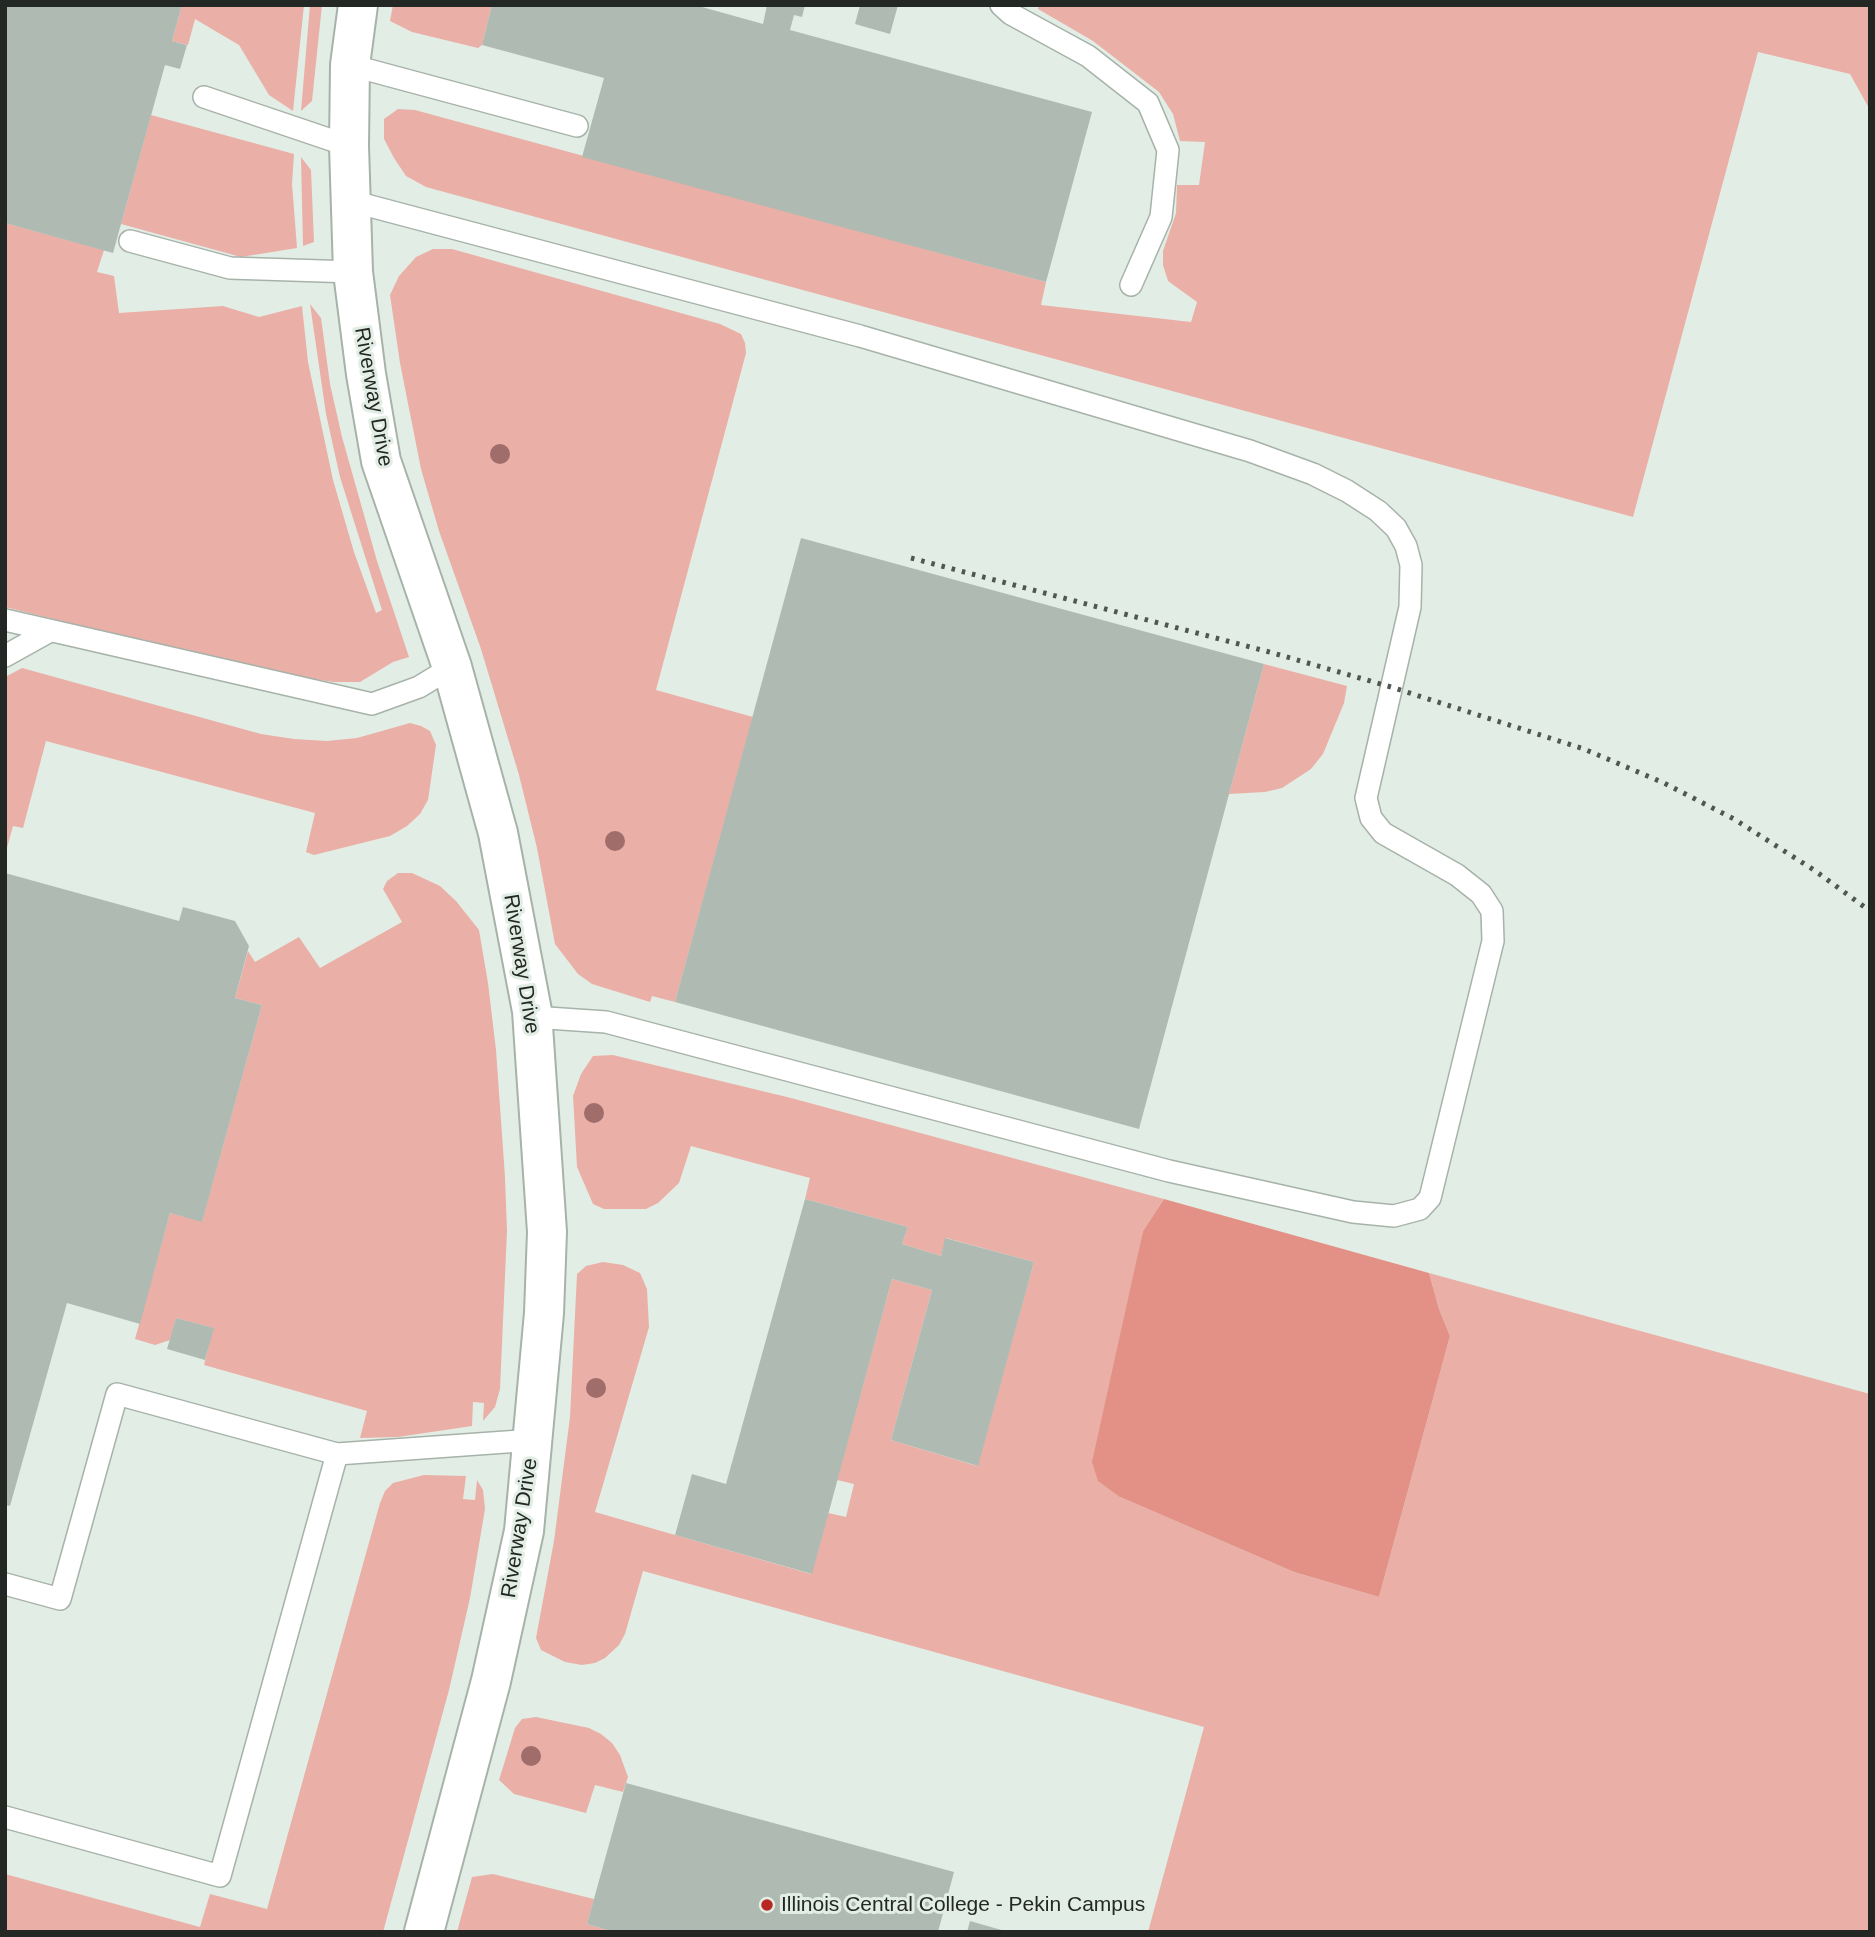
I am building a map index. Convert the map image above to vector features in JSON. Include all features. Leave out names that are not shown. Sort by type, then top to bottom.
[{"type":"street","name":"Riverway Drive","points":[[358,5],[350,65],[349,146],[353,272],[381,461],[452,667],[496,825],[533,1017],[547,1232],[544,1313],[524,1531],[491,1681],[424,1932]]},
{"type":"lane","points":[[1001,5],[1011,14],[1088,56],[1148,103],[1168,150],[1161,217],[1131,285]]},
{"type":"lane","points":[[350,65],[577,126]]},
{"type":"lane","points":[[204,97],[349,146]]},
{"type":"lane","points":[[351,201],[860,336],[1250,451],[1313,474],[1347,491],[1378,511],[1396,528],[1406,546],[1411,565],[1410,607],[1366,798],[1371,818],[1383,833],[1457,874],[1481,894],[1492,911],[1493,941],[1430,1198],[1420,1209],[1394,1216],[1353,1212],[1169,1171],[606,1022],[533,1017]]},
{"type":"lane","points":[[130,241],[230,268],[353,272]]},
{"type":"lane","points":[[5,620],[372,704],[419,687],[452,667]]},
{"type":"lane","points":[[5,656],[50,631]]},
{"type":"lane","points":[[5,1584],[60,1599],[117,1394],[337,1454],[534,1440]]},
{"type":"lane","points":[[5,1817],[220,1876],[337,1454]]},
{"type":"shaded area","points":[[182,5],[304,5],[293,111],[269,95],[239,45],[195,19],[188,45],[172,41]]},
{"type":"shaded area","points":[[310,5],[322,5],[312,101],[301,111]]},
{"type":"shaded area","points":[[393,5],[492,5],[482,45],[478,48],[412,32],[390,21]]},
{"type":"shaded area","points":[[1039,5],[1870,5],[1870,110],[1850,74],[1758,52],[1633,517],[426,187],[406,176],[384,139],[384,119],[398,109],[415,110],[1046,282],[1041,305],[1191,322],[1197,302],[1168,281],[1163,265],[1163,251],[1176,213],[1177,185],[1199,185],[1205,142],[1180,141],[1173,114],[1159,92],[1093,41],[1038,9]]},
{"type":"shaded area","points":[[151,115],[294,154],[292,184],[297,248],[241,257],[121,224]]},
{"type":"shaded area","points":[[301,157],[311,170],[314,242],[303,246]]},
{"type":"shaded area","points":[[5,223],[104,250],[97,272],[114,276],[119,313],[223,306],[259,317],[302,306],[308,362],[333,480],[354,552],[376,613],[382,610],[340,477],[326,414],[310,304],[321,318],[330,384],[342,437],[377,561],[409,657],[393,662],[360,682],[334,682],[270,673],[5,607]]},
{"type":"shaded area","points":[[433,249],[452,249],[720,324],[741,334],[745,343],[746,353],[656,690],[753,717],[675,1002],[652,996],[650,1002],[592,984],[578,974],[555,944],[537,848],[519,775],[481,649],[439,531],[421,469],[400,363],[390,295],[399,276],[416,257]]},
{"type":"shaded area","points":[[1264,664],[1347,686],[1344,703],[1323,754],[1311,769],[1282,788],[1229,794]]},
{"type":"shaded area","points":[[22,668],[261,734],[294,739],[327,741],[357,738],[410,723],[421,726],[430,731],[436,745],[428,800],[420,814],[390,836],[314,855],[306,852],[315,813],[46,741],[23,828],[13,826],[5,855],[5,677]]},
{"type":"shaded area","points":[[398,873],[412,873],[440,886],[479,930],[496,1050],[505,1177],[507,1231],[500,1389],[495,1407],[483,1421],[484,1403],[473,1402],[472,1426],[398,1437],[360,1438],[367,1411],[204,1365],[213,1328],[176,1318],[170,1340],[155,1345],[135,1339],[170,1213],[202,1221],[262,1005],[235,998],[248,951],[255,962],[299,937],[320,968],[402,922],[383,889],[387,881]]},
{"type":"shaded area","points":[[613,1055],[791,1098],[1164,1199],[1143,1231],[1132,1285],[1120,1497],[1294,1572],[1379,1597],[1450,1336],[1429,1273],[1870,1394],[1870,1932],[1148,1932],[1204,1727],[643,1571],[625,1634],[619,1645],[605,1658],[582,1665],[565,1662],[541,1650],[536,1638],[554,1541],[570,1417],[577,1274],[586,1266],[603,1262],[623,1265],[640,1273],[647,1289],[649,1327],[595,1512],[811,1574],[828,1513],[846,1517],[854,1484],[837,1480],[892,1279],[932,1290],[891,1440],[977,1466],[1034,1262],[946,1238],[941,1256],[902,1244],[908,1227],[805,1199],[810,1178],[691,1146],[679,1183],[658,1203],[646,1209],[604,1209],[593,1204],[577,1167],[573,1096],[581,1074],[593,1056]]},
{"type":"shaded area","points":[[1164,1199],[1429,1273],[1450,1336],[1379,1597],[1294,1572],[1120,1497],[1098,1481],[1092,1462],[1143,1231]]},
{"type":"shaded area","points":[[424,1475],[466,1476],[463,1499],[475,1500],[477,1480],[483,1490],[485,1509],[470,1598],[449,1690],[383,1932],[5,1932],[5,1874],[200,1927],[210,1894],[267,1909],[380,1503],[385,1491],[393,1483]]},
{"type":"shaded area","points":[[536,1717],[589,1728],[612,1743],[620,1755],[628,1777],[623,1792],[595,1785],[586,1813],[514,1794],[499,1780],[515,1728],[522,1719]]},
{"type":"shaded area","points":[[493,1874],[594,1899],[587,1924],[614,1932],[457,1932],[472,1877]]},
{"type":"building","points":[[5,5],[182,5],[172,41],[187,45],[180,69],[165,65],[113,253],[5,223]]},
{"type":"building","points":[[492,5],[695,5],[763,24],[767,5],[805,5],[802,17],[794,15],[790,30],[1092,112],[1046,282],[582,157],[604,78],[482,45]]},
{"type":"building","points":[[860,5],[898,5],[890,34],[855,24]]},
{"type":"building","points":[[801,538],[1264,664],[1139,1129],[675,1002]]},
{"type":"building","points":[[5,873],[179,921],[183,907],[235,921],[249,946],[235,998],[262,1005],[202,1222],[170,1213],[140,1324],[67,1303],[10,1506],[5,1505]]},
{"type":"building","points":[[805,1199],[908,1227],[902,1244],[941,1256],[945,1238],[1034,1262],[978,1466],[891,1440],[932,1290],[892,1279],[812,1574],[675,1535],[692,1474],[726,1484]]},
{"type":"building","points":[[176,1318],[214,1328],[205,1360],[167,1349]]},
{"type":"building","points":[[626,1783],[954,1872],[938,1932],[614,1932],[587,1924]]},
{"type":"building","points":[[970,1921],[1005,1931],[1005,1932],[967,1932]]},
{"type":"railway","points":[[911,558],[1273,653],[1391,687],[1584,749],[1664,783],[1734,819],[1814,870],[1870,911]]},
{"type":"place","name":"Illinois Central College - Pekin Campus","points":[[767,1905]]}]
